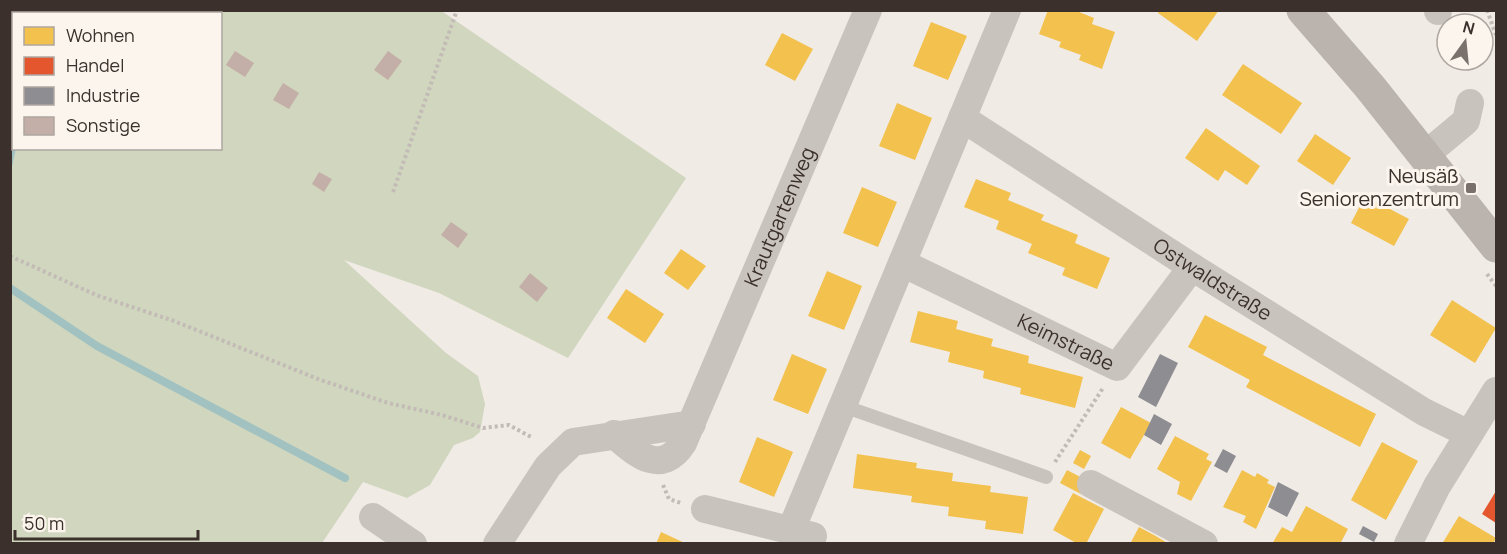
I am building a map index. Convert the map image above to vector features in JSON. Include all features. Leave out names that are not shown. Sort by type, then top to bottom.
[{"type":"street","name":"Krautgartenweg","points":[[663,461],[677,452],[692,424],[868,10]]},
{"type":"street","points":[[705,509],[802,533],[843,406],[1007,10]]},
{"type":"street","points":[[1303,10],[1370,87],[1497,246]]},
{"type":"street","points":[[1424,156],[1466,121],[1470,103]]},
{"type":"street","name":"Ostwaldstraße","points":[[962,118],[1192,267],[1424,412],[1469,434]]},
{"type":"street","name":"Keimstraße","points":[[902,263],[1117,367],[1192,267]]},
{"type":"street","points":[[1408,543],[1437,486],[1497,391]]},
{"type":"street","points":[[497,543],[548,466],[565,447],[582,438],[692,424]]},
{"type":"street","points":[[614,434],[639,455],[663,461]]},
{"type":"street","points":[[1091,484],[1204,543]]},
{"type":"street","points":[[373,517],[413,543]]},
{"type":"lane","points":[[843,406],[1046,477]]},
{"type":"path","points":[[393,192],[457,10]]},
{"type":"path","points":[[1487,10],[1497,35]]},
{"type":"path","points":[[10,256],[96,295],[174,321],[318,379],[388,403],[442,415],[483,428],[509,425],[531,437]]},
{"type":"path","points":[[1046,477],[1117,367]]},
{"type":"path","points":[[663,461],[663,486],[669,499],[705,509]]},
{"type":"green space","points":[[440,10],[686,178],[568,358],[439,293],[344,260],[446,353],[478,376],[485,404],[480,432],[473,438],[454,445],[430,485],[407,498],[363,482],[322,543],[11,544],[10,171],[16,150],[222,150],[222,12],[70,11]]},
{"type":"green space","points":[[11,11],[46,11],[12,12],[11,93]]},
{"type":"water","points":[[12,88],[12,150],[16,150],[11,171],[10,93]]},
{"type":"building: Wohnen","points":[[1048,10],[1074,10],[1094,18],[1092,24],[1115,32],[1102,69],[1079,60],[1081,55],[1059,47],[1061,42],[1039,34]]},
{"type":"building: Wohnen","points":[[1159,10],[1219,10],[1197,41],[1158,13]]},
{"type":"building: Wohnen","points":[[931,22],[967,36],[948,80],[913,66]]},
{"type":"building: Wohnen","points":[[782,33],[813,49],[795,81],[765,65]]},
{"type":"building: Wohnen","points":[[1243,64],[1302,103],[1281,134],[1222,95]]},
{"type":"building: Wohnen","points":[[897,103],[932,118],[915,160],[879,146]]},
{"type":"building: Wohnen","points":[[1206,128],[1260,166],[1247,185],[1225,170],[1218,181],[1185,158]]},
{"type":"building: Wohnen","points":[[1315,134],[1351,158],[1333,185],[1297,161]]},
{"type":"building: Wohnen","points":[[976,179],[1011,193],[1008,200],[1044,215],[1041,220],[1078,235],[1075,243],[1110,258],[1097,289],[1062,275],[1065,268],[1028,253],[1032,244],[996,229],[999,221],[964,207]]},
{"type":"building: Wohnen","points":[[862,187],[897,202],[878,247],[843,233]]},
{"type":"building: Wohnen","points":[[1365,196],[1409,219],[1394,246],[1351,223]]},
{"type":"building: Wohnen","points":[[681,249],[706,266],[688,290],[664,273]]},
{"type":"building: Wohnen","points":[[827,271],[862,286],[844,330],[808,316]]},
{"type":"building: Wohnen","points":[[626,289],[664,314],[645,343],[607,318]]},
{"type":"building: Wohnen","points":[[1452,300],[1496,328],[1475,363],[1430,335]]},
{"type":"building: Wohnen","points":[[918,311],[958,321],[956,329],[993,339],[991,346],[1029,356],[1028,363],[1083,377],[1075,408],[1020,394],[1021,388],[983,378],[984,371],[948,362],[950,352],[910,342]]},
{"type":"building: Wohnen","points":[[1205,315],[1267,347],[1263,355],[1376,414],[1360,447],[1246,387],[1250,380],[1188,347]]},
{"type":"building: Wohnen","points":[[792,354],[827,369],[808,414],[773,400]]},
{"type":"building: Wohnen","points":[[1121,407],[1151,423],[1130,459],[1101,443]]},
{"type":"building: Wohnen","points":[[1175,436],[1209,454],[1206,459],[1212,462],[1191,501],[1177,494],[1180,482],[1157,469]]},
{"type":"building: Wohnen","points":[[757,437],[793,452],[774,497],[739,482]]},
{"type":"building: Wohnen","points":[[1382,442],[1418,461],[1386,520],[1351,500]]},
{"type":"building: Wohnen","points":[[1080,450],[1091,456],[1084,469],[1073,463]]},
{"type":"building: Wohnen","points":[[857,454],[917,463],[916,468],[953,473],[952,481],[991,486],[990,492],[1028,497],[1023,534],[985,529],[986,521],[948,516],[949,507],[911,502],[912,496],[853,488]]},
{"type":"building: Wohnen","points":[[1067,470],[1088,481],[1081,494],[1060,483]]},
{"type":"building: Wohnen","points":[[1242,470],[1255,477],[1257,473],[1269,480],[1267,483],[1275,487],[1256,529],[1243,522],[1246,516],[1223,507]]},
{"type":"building: Wohnen","points":[[1073,493],[1104,509],[1086,544],[1078,544],[1053,530]]},
{"type":"building: Wohnen","points":[[1306,506],[1348,529],[1340,544],[1272,544],[1282,527],[1292,532]]},
{"type":"building: Wohnen","points":[[1459,516],[1496,538],[1493,544],[1442,544]]},
{"type":"building: Wohnen","points":[[1139,527],[1154,535],[1169,544],[1130,544]]},
{"type":"building: Wohnen","points":[[661,532],[687,544],[656,544]]},
{"type":"building: Handel","points":[[1496,491],[1496,523],[1482,514]]},
{"type":"building: Industrie","points":[[1160,354],[1178,363],[1156,407],[1138,397]]},
{"type":"building: Industrie","points":[[1154,414],[1172,424],[1161,445],[1144,435]]},
{"type":"building: Industrie","points":[[1223,449],[1236,456],[1227,473],[1214,466]]},
{"type":"building: Industrie","points":[[1278,482],[1299,493],[1287,517],[1268,507]]},
{"type":"building: Industrie","points":[[1363,526],[1378,534],[1374,542],[1359,534]]},
{"type":"building: Sonstige","points":[[235,51],[254,63],[245,77],[226,65]]},
{"type":"building: Sonstige","points":[[388,51],[402,61],[388,80],[374,70]]},
{"type":"building: Sonstige","points":[[283,83],[299,93],[289,109],[273,100]]},
{"type":"building: Sonstige","points":[[319,172],[332,179],[324,192],[312,184]]},
{"type":"building: Sonstige","points":[[451,222],[468,234],[458,248],[441,235]]},
{"type":"building: Sonstige","points":[[530,273],[548,288],[537,302],[519,287]]},
{"type":"waterway","points":[[10,288],[97,346],[345,478]]},
{"type":"place","name":"Neusäß Seniorenzentrum","points":[[1471,188]]}]
